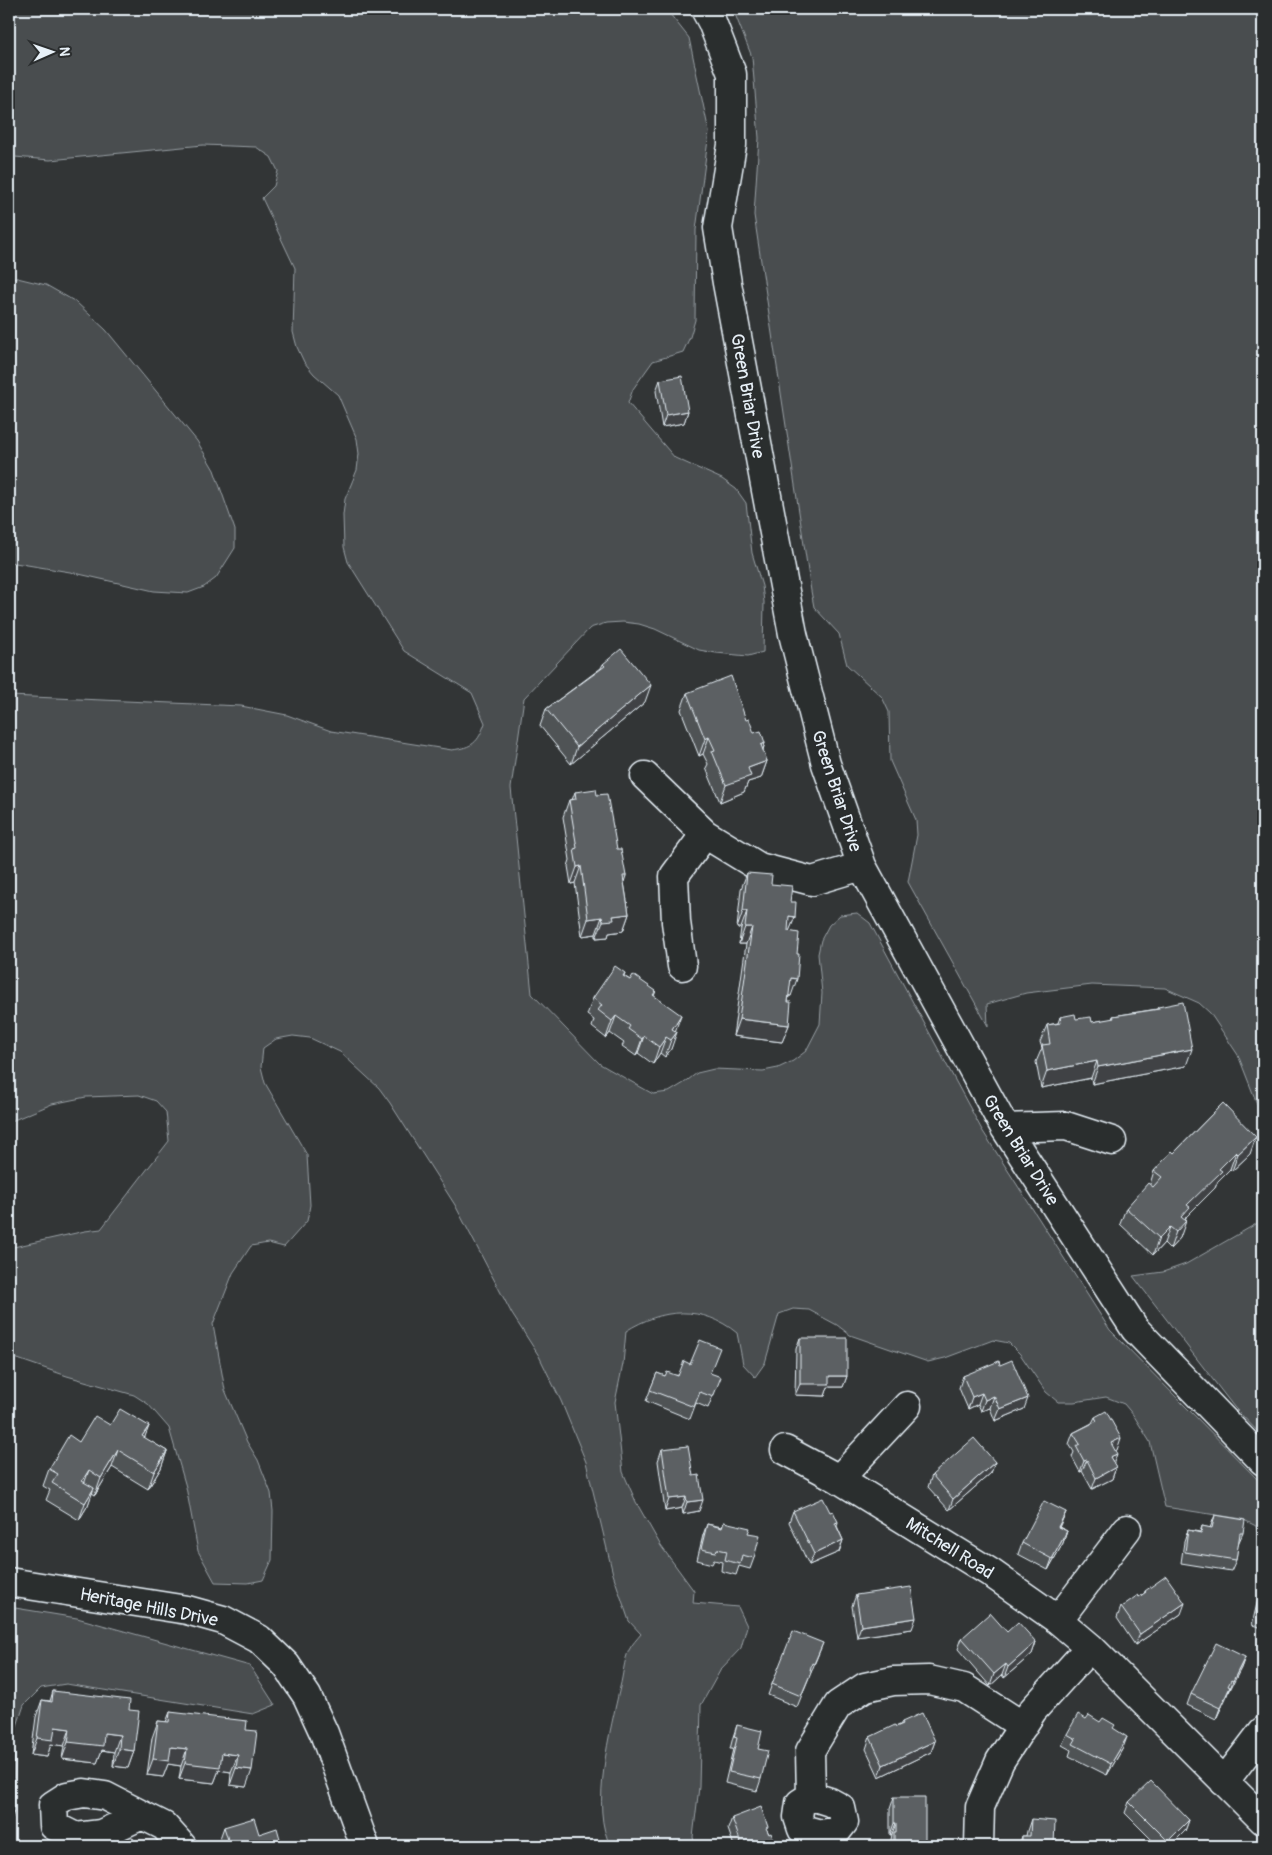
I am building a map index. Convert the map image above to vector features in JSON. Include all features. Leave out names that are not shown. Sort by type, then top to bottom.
[{"type":"street","name":"Green Briar Drive","points":[[705,9],[732,74],[732,145],[718,228],[729,292],[793,634],[826,764],[862,866],[1005,1128],[1135,1329],[1263,1461]]},
{"type":"street","points":[[645,776],[705,834],[759,867],[812,881],[862,866]]},
{"type":"street","points":[[682,966],[676,922],[674,876],[705,834]]},
{"type":"street","points":[[1005,1128],[1066,1126],[1112,1141]]},
{"type":"street","points":[[839,1479],[907,1406]]},
{"type":"street","name":"Mitchell Road","points":[[785,1450],[839,1479],[991,1572],[1058,1620],[1090,1647],[1263,1820]]},
{"type":"street","points":[[1058,1620],[1127,1529]]},
{"type":"street","name":"Heritage Hills Drive","points":[[9,1582],[187,1610],[223,1620],[259,1639],[286,1665],[307,1696],[324,1733],[365,1846]]},
{"type":"street","points":[[979,1846],[980,1807],[1000,1761],[1033,1710],[1090,1647]]},
{"type":"street","points":[[811,1796],[810,1751],[838,1705],[865,1688],[893,1681],[929,1680],[964,1688],[1023,1726]]},
{"type":"street","points":[[1224,1782],[1263,1731]]},
{"type":"street","points":[[142,1815],[164,1826],[182,1846]]},
{"type":"shaded area","points":[[9,9],[666,9],[689,38],[709,132],[696,230],[695,320],[683,352],[653,361],[633,389],[628,403],[675,458],[722,479],[736,489],[746,503],[752,553],[762,586],[764,602],[763,652],[748,656],[699,650],[655,629],[639,624],[623,622],[606,623],[590,628],[524,698],[511,788],[532,994],[600,1064],[653,1094],[669,1092],[697,1073],[714,1069],[763,1071],[778,1068],[793,1061],[806,1051],[820,1024],[822,993],[818,954],[821,940],[829,925],[840,915],[857,913],[870,923],[982,1130],[1110,1330],[1263,1485],[1263,1559],[1256,1526],[1242,1519],[1165,1507],[1150,1442],[1124,1404],[1106,1397],[1074,1402],[1058,1402],[1046,1392],[1020,1354],[1009,1343],[993,1340],[945,1358],[928,1362],[850,1335],[837,1325],[809,1310],[793,1309],[779,1314],[765,1363],[755,1377],[743,1364],[737,1333],[724,1324],[696,1314],[682,1313],[668,1314],[640,1323],[626,1331],[623,1364],[615,1402],[623,1472],[636,1502],[661,1546],[694,1591],[693,1603],[738,1607],[747,1626],[741,1648],[721,1669],[701,1705],[699,1787],[693,1837],[695,1846],[611,1846],[605,1831],[602,1812],[602,1791],[607,1746],[626,1658],[630,1648],[641,1634],[629,1621],[613,1574],[586,1462],[561,1401],[539,1356],[512,1314],[455,1205],[379,1088],[340,1052],[310,1038],[293,1036],[276,1039],[263,1048],[261,1067],[265,1083],[307,1155],[310,1205],[307,1221],[284,1247],[268,1243],[251,1246],[233,1273],[213,1324],[225,1390],[247,1442],[258,1460],[271,1493],[273,1511],[272,1560],[263,1580],[248,1583],[215,1582],[198,1551],[186,1487],[169,1428],[148,1404],[134,1395],[67,1376],[9,1356],[9,1248],[101,1229],[169,1141],[166,1112],[156,1101],[139,1095],[86,1097],[52,1104],[9,1122],[9,696],[241,706],[287,715],[331,731],[452,750],[474,743],[485,723],[472,693],[404,651],[348,562],[344,547],[343,515],[345,499],[357,470],[359,454],[357,439],[338,395],[314,374],[304,362],[297,347],[293,332],[295,268],[262,198],[274,186],[278,171],[271,157],[256,147],[203,145],[50,160],[15,157],[9,159]]},
{"type":"shaded area","points":[[733,9],[1263,9],[1263,1119],[1238,1055],[1210,1013],[1199,1003],[1165,988],[1092,985],[1026,993],[987,1004],[988,1026],[908,882],[917,835],[916,820],[890,761],[889,712],[882,697],[847,665],[839,634],[814,607],[754,215],[759,138],[752,57]]},
{"type":"shaded area","points":[[9,276],[46,285],[76,302],[106,330],[197,441],[214,470],[235,530],[235,548],[216,578],[204,587],[188,593],[154,591],[70,572],[9,562]]},
{"type":"shaded area","points":[[1263,1216],[1263,1437],[1234,1407],[1133,1276],[1163,1272],[1186,1264],[1256,1224]]},
{"type":"shaded area","points":[[9,1607],[77,1618],[250,1666],[275,1705],[253,1714],[66,1684],[41,1688],[24,1705],[17,1726],[9,1733]]},
{"type":"building","points":[[682,376],[688,411],[666,415],[660,380]]},
{"type":"building","points":[[621,649],[651,685],[577,747],[546,709],[605,666],[603,664]]},
{"type":"building","points":[[731,676],[746,720],[749,719],[754,733],[761,731],[765,743],[761,745],[767,761],[748,768],[751,776],[726,785],[712,751],[715,750],[709,737],[705,739],[687,693]]},
{"type":"building","points":[[596,789],[597,795],[607,794],[617,849],[621,849],[626,876],[623,876],[629,914],[613,916],[614,920],[603,921],[602,917],[588,919],[581,866],[577,867],[574,849],[577,848],[569,800],[576,799],[575,792]]},
{"type":"building","points":[[747,873],[772,875],[771,884],[792,886],[790,902],[796,902],[795,917],[789,916],[788,931],[799,933],[797,954],[799,954],[797,979],[791,978],[788,1002],[791,1002],[789,1025],[739,1019],[752,927],[745,927],[747,911],[743,911]]},
{"type":"building","points":[[615,966],[625,973],[623,976],[630,980],[633,975],[656,991],[653,995],[681,1015],[672,1029],[677,1032],[671,1040],[666,1037],[659,1047],[644,1036],[642,1039],[628,1029],[630,1026],[616,1016],[612,1021],[598,1010],[602,1005],[593,998]]},
{"type":"building","points":[[1183,1002],[1192,1049],[1098,1067],[1097,1061],[1047,1071],[1042,1045],[1050,1044],[1047,1025],[1061,1023],[1060,1017],[1075,1014],[1076,1019],[1091,1017],[1092,1022],[1114,1018],[1113,1016],[1159,1009],[1158,1007]]},
{"type":"building","points":[[1223,1103],[1256,1137],[1238,1154],[1236,1152],[1219,1169],[1222,1171],[1187,1205],[1190,1207],[1181,1217],[1186,1221],[1176,1232],[1170,1227],[1159,1238],[1126,1208],[1148,1183],[1153,1187],[1162,1177],[1154,1171],[1172,1151],[1174,1153]]},
{"type":"building","points":[[800,1338],[847,1338],[847,1376],[829,1376],[829,1384],[800,1384]]},
{"type":"building","points":[[700,1340],[720,1348],[710,1373],[721,1377],[713,1397],[700,1392],[694,1407],[650,1390],[657,1373],[665,1376],[667,1372],[678,1376],[684,1361],[690,1364]]},
{"type":"building","points":[[1012,1360],[1028,1398],[1000,1409],[994,1396],[985,1400],[982,1393],[972,1397],[963,1376],[999,1361],[1000,1365]]},
{"type":"building","points":[[120,1409],[149,1426],[142,1436],[167,1451],[154,1472],[118,1450],[101,1478],[89,1470],[82,1481],[94,1488],[85,1503],[52,1483],[58,1474],[49,1469],[69,1435],[79,1442],[95,1416],[110,1425]]},
{"type":"building","points":[[1106,1411],[1121,1438],[1111,1443],[1117,1454],[1110,1457],[1116,1467],[1096,1478],[1087,1460],[1084,1461],[1076,1446],[1080,1444],[1073,1433],[1097,1421],[1095,1417]]},
{"type":"building","points":[[974,1438],[995,1462],[953,1499],[932,1475]]},
{"type":"building","points":[[688,1446],[693,1476],[699,1475],[703,1500],[687,1502],[686,1497],[669,1499],[662,1449]]},
{"type":"building","points":[[823,1498],[830,1512],[833,1511],[838,1522],[835,1523],[843,1540],[814,1554],[793,1511]]},
{"type":"building","points":[[1044,1501],[1066,1512],[1058,1527],[1067,1531],[1052,1559],[1022,1543]]},
{"type":"building","points":[[1215,1515],[1245,1520],[1243,1533],[1240,1533],[1236,1560],[1185,1552],[1188,1530],[1201,1533],[1202,1526],[1212,1528]]},
{"type":"building","points":[[724,1522],[750,1528],[748,1533],[760,1535],[754,1558],[742,1555],[740,1564],[725,1560],[727,1551],[717,1549],[716,1552],[701,1549],[707,1524],[722,1528]]},
{"type":"building","points":[[1166,1576],[1185,1603],[1140,1634],[1121,1607],[1138,1595],[1139,1597]]},
{"type":"building","points":[[911,1587],[916,1618],[861,1626],[856,1595]]},
{"type":"building","points":[[1261,1591],[1263,1592],[1263,1616],[1256,1614]]},
{"type":"building","points":[[990,1613],[1007,1632],[1018,1622],[1036,1642],[1008,1667],[1006,1664],[994,1674],[962,1638]]},
{"type":"building","points":[[793,1631],[823,1643],[814,1664],[812,1663],[810,1670],[812,1670],[801,1696],[772,1684]]},
{"type":"building","points":[[1216,1643],[1245,1657],[1233,1681],[1231,1680],[1228,1686],[1230,1687],[1220,1708],[1191,1694]]},
{"type":"building","points":[[53,1691],[130,1700],[129,1710],[139,1711],[134,1751],[119,1749],[120,1735],[104,1733],[103,1746],[68,1742],[70,1729],[55,1727],[53,1740],[37,1738],[42,1700],[52,1702]]},
{"type":"building","points":[[170,1712],[247,1721],[246,1730],[257,1731],[252,1770],[236,1768],[238,1755],[222,1753],[220,1767],[185,1763],[187,1749],[171,1747],[169,1761],[153,1759],[158,1721],[169,1722]]},
{"type":"building","points":[[922,1713],[935,1741],[883,1765],[870,1737],[895,1725],[896,1727],[903,1724],[902,1722]]},
{"type":"building","points":[[1078,1714],[1086,1719],[1089,1715],[1100,1722],[1103,1718],[1115,1725],[1113,1728],[1127,1737],[1111,1764],[1073,1744],[1076,1739],[1067,1734]]},
{"type":"building","points":[[737,1725],[762,1731],[758,1749],[768,1751],[761,1779],[729,1772],[737,1738],[734,1737]]},
{"type":"building","points":[[9,1754],[15,1754],[14,1812],[9,1812]]},
{"type":"building","points":[[1151,1781],[1189,1820],[1168,1841],[1129,1802]]},
{"type":"building","points":[[894,1797],[925,1797],[925,1846],[894,1846],[896,1823],[894,1823]]},
{"type":"building","points":[[761,1807],[768,1827],[766,1828],[769,1834],[771,1833],[776,1846],[742,1846],[732,1818]]},
{"type":"building","points":[[254,1818],[259,1834],[277,1828],[282,1846],[230,1846],[224,1827]]},
{"type":"building","points":[[1031,1819],[1055,1821],[1054,1846],[1022,1846],[1022,1836],[1030,1836]]},
{"type":"building","points":[[133,1838],[136,1846],[109,1846]]}]
